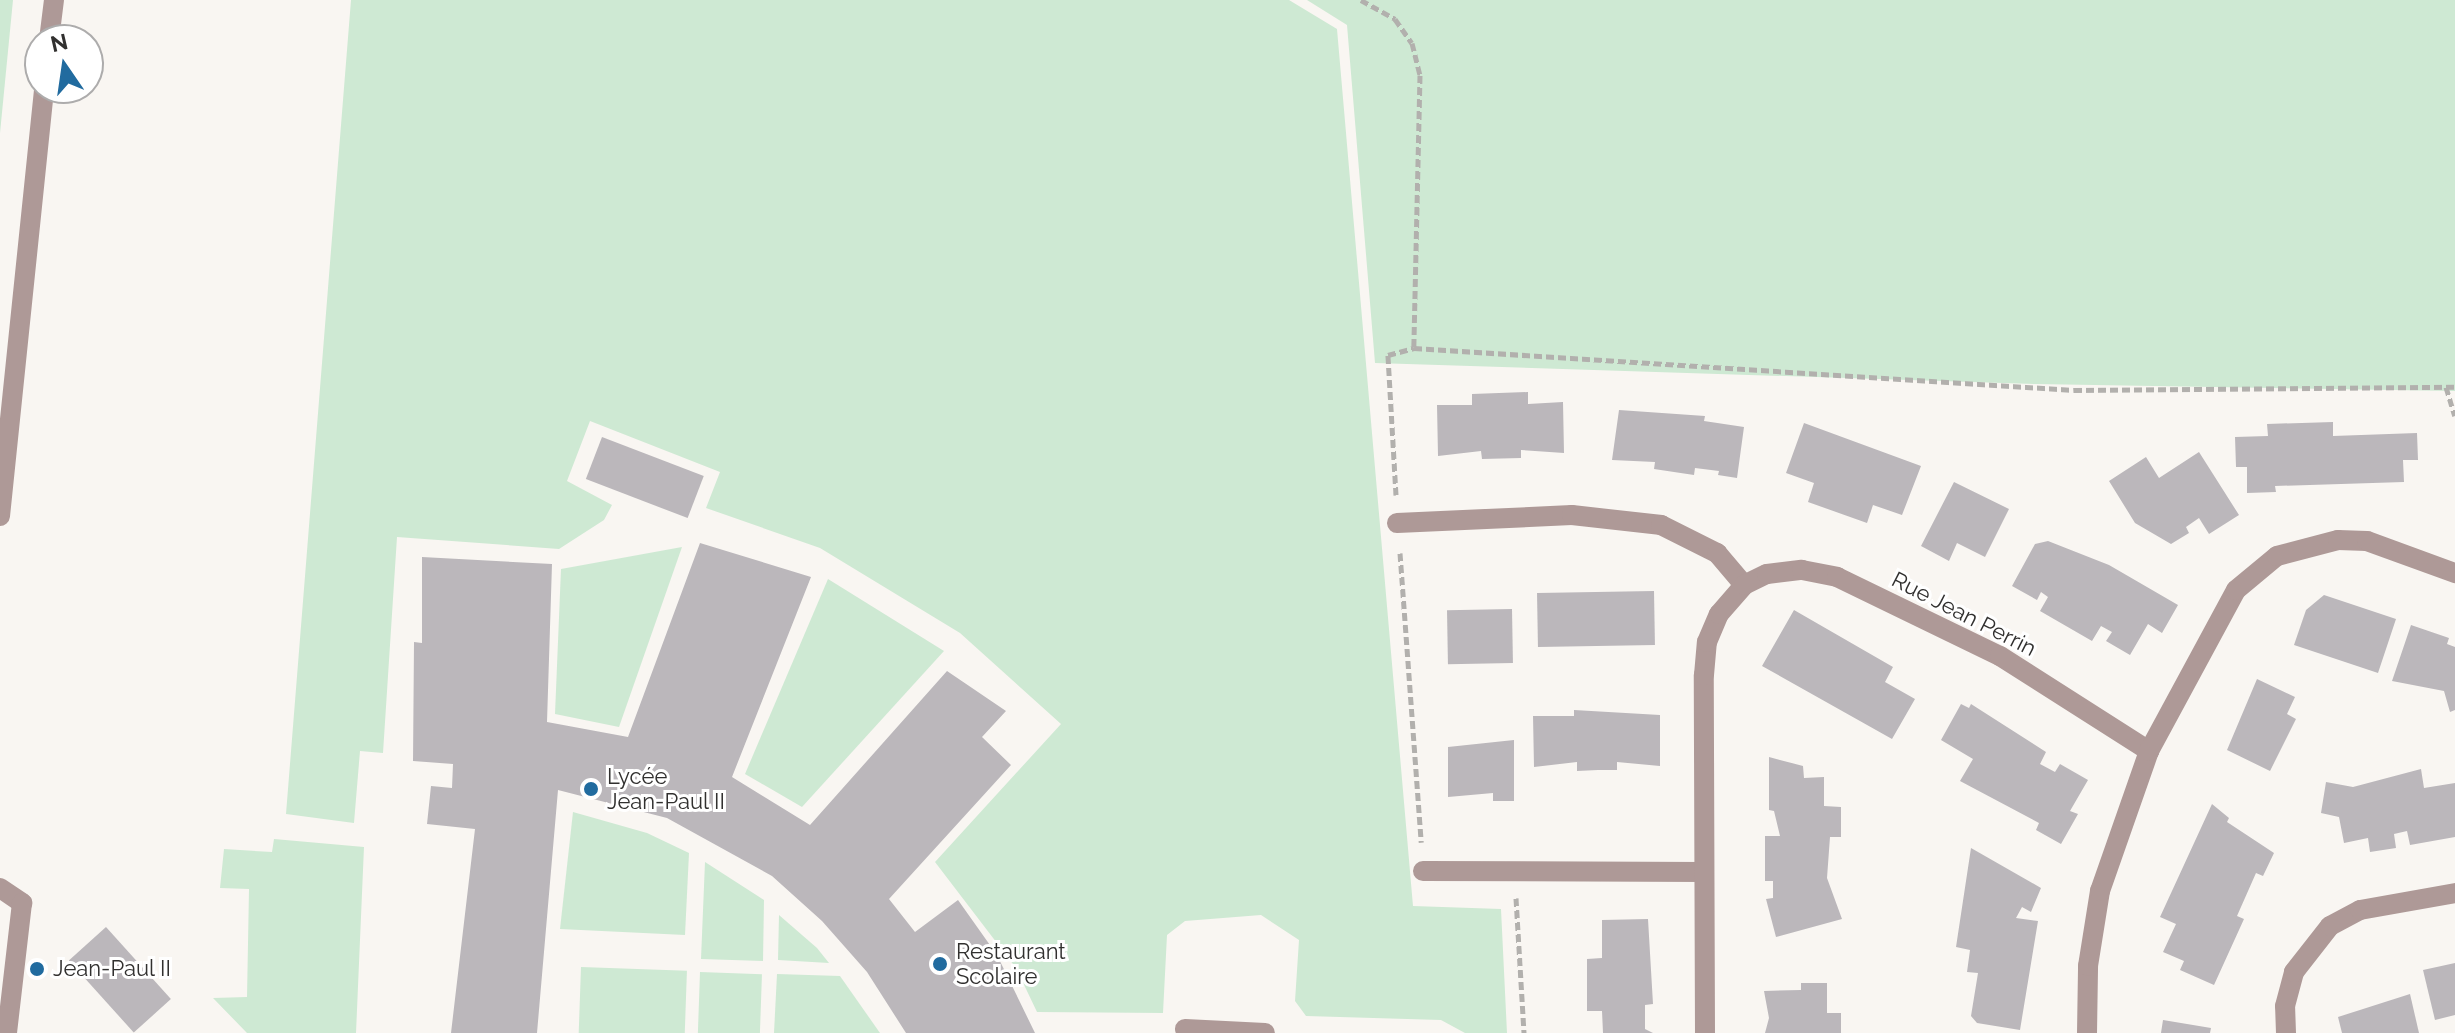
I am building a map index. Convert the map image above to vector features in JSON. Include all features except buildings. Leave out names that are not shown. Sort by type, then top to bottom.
[{"type":"street","points":[[51,24],[54,0]]},
{"type":"street","points":[[0,516],[42,104]]},
{"type":"street","points":[[1397,523],[1572,515],[1661,525],[1717,553],[1744,585],[1719,614],[1707,642],[1705,1033]]},
{"type":"street","points":[[2087,1033],[2088,966],[2100,891],[2149,751],[2220,614],[2255,571],[2277,556],[2307,544],[2367,541],[2455,573]]},
{"type":"street","name":"Rue Jean Perrin","points":[[1744,585],[1767,574],[1802,570],[1837,577],[2000,656],[2149,751]]},
{"type":"street","points":[[1423,871],[1704,872]]},
{"type":"street","points":[[0,888],[22,903],[7,1033]]},
{"type":"street","points":[[2286,1033],[2285,1006],[2294,972],[2330,926],[2360,910],[2455,893]]},
{"type":"street","points":[[1185,1029],[1265,1033]]},
{"type":"path","points":[[1361,0],[1395,19],[1412,43],[1420,75],[1414,348]]},
{"type":"path","points":[[1423,871],[1388,355],[1414,348],[2074,390],[2455,387]]},
{"type":"path","points":[[2446,387],[2455,416]]},
{"type":"path","points":[[1514,873],[1524,1033]]},
{"type":"green space","points":[[0,0],[13,0],[0,133]]},
{"type":"green space","points":[[351,0],[1289,0],[1337,29],[1413,906],[1501,909],[1507,1033],[1465,1033],[1441,1020],[1306,1016],[1295,1001],[1299,940],[1261,915],[1185,921],[1167,935],[1163,1013],[1037,1012],[1016,968],[935,862],[1061,724],[960,633],[820,548],[706,508],[720,472],[590,421],[567,481],[612,505],[604,520],[559,549],[397,537],[383,753],[360,751],[354,823],[286,814]]},
{"type":"green space","points":[[1307,0],[2455,0],[2455,391],[2035,384],[1375,363],[1347,25]]},
{"type":"green space","points":[[682,547],[619,727],[555,714],[561,569]]},
{"type":"green space","points":[[828,579],[944,651],[802,807],[745,774]]},
{"type":"green space","points":[[573,812],[647,833],[689,853],[685,935],[560,929]]},
{"type":"green space","points":[[274,839],[364,847],[356,1033],[247,1033],[213,998],[247,997],[249,889],[220,888],[224,849],[272,852]]},
{"type":"green space","points":[[705,862],[764,900],[763,961],[701,959]]},
{"type":"green space","points":[[779,915],[817,948],[829,963],[778,960]]},
{"type":"green space","points":[[581,967],[687,971],[685,1033],[579,1033]]},
{"type":"green space","points":[[700,972],[762,974],[760,1033],[698,1033]]},
{"type":"green space","points":[[777,974],[840,976],[880,1033],[774,1033]]},
{"type":"place","name":"Lycée Jean-Paul II","points":[[591,789]]},
{"type":"place","name":"Restaurant Scolaire","points":[[940,964]]},
{"type":"place","name":"Jean-Paul II","points":[[37,969]]}]
